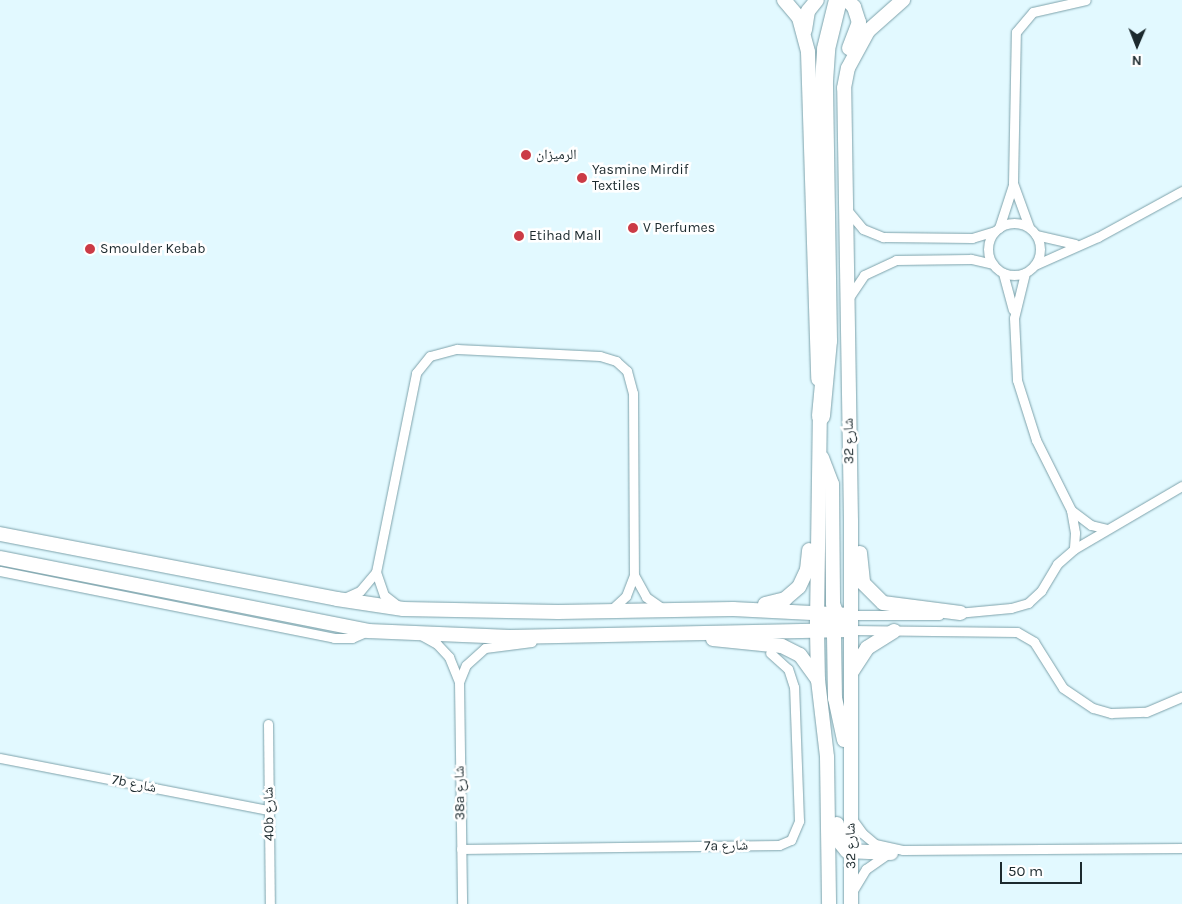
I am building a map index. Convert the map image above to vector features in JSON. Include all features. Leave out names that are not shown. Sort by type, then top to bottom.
[{"type":"highway","points":[[821,416],[827,360],[824,81],[826,49],[838,0]]},
{"type":"street","name":"شارع 32","points":[[784,0],[804,30],[808,52],[821,416],[817,611],[818,680],[828,757],[829,904]]},
{"type":"street","points":[[804,30],[808,11],[817,0]]},
{"type":"street","points":[[844,88],[846,58],[859,22],[854,6],[847,0]]},
{"type":"street","name":"شارع 32","points":[[851,899],[851,615],[844,203],[844,88],[848,68],[868,30],[882,15],[903,0]]},
{"type":"street","points":[[992,264],[988,244],[997,230],[1013,183],[1013,49],[1020,24],[1033,12],[1086,0]]},
{"type":"street","points":[[1013,183],[1029,227],[1036,235],[1040,254],[1035,266]]},
{"type":"street","points":[[1014,318],[1025,274],[1035,266],[1182,191]]},
{"type":"street","points":[[844,203],[859,226],[883,237],[972,238],[1014,223],[1029,227]]},
{"type":"street","points":[[1036,235],[1058,242],[1081,244]]},
{"type":"street","points":[[846,306],[856,284],[884,262],[964,259],[992,264],[1003,273],[1025,274]]},
{"type":"street","points":[[1003,273],[1014,318],[1015,360],[1022,400],[1036,440],[1071,510],[1074,526],[1074,549]]},
{"type":"street","points":[[337,599],[360,591],[376,572],[416,373],[430,356],[456,349],[600,356],[616,361],[627,371],[633,392],[634,575],[626,596],[608,611]]},
{"type":"street","points":[[820,456],[832,484],[835,613],[850,630]]},
{"type":"street","points":[[0,534],[337,599],[403,609],[608,611],[733,609],[912,616],[1011,608],[1028,603],[1041,591],[1057,564],[1074,549],[1182,486]]},
{"type":"street","points":[[733,609],[776,602],[799,586],[808,570],[810,529],[819,509]]},
{"type":"street","points":[[1071,510],[1083,521],[1107,529]]},
{"type":"street","points":[[850,521],[859,541],[861,574],[875,598],[892,606],[960,613]]},
{"type":"street","points":[[0,558],[368,631],[420,634],[556,636],[817,630],[1017,632],[1034,642],[1063,688],[1077,700],[1110,713],[1146,712],[1182,697]]},
{"type":"street","points":[[0,571],[334,638],[352,638],[368,631]]},
{"type":"street","points":[[376,572],[384,595],[403,609]]},
{"type":"street","points":[[634,575],[646,597],[666,610]]},
{"type":"street","points":[[817,611],[832,630],[835,698],[850,767]]},
{"type":"street","points":[[850,676],[867,648],[894,631]]},
{"type":"street","name":"38a شارع","points":[[420,634],[444,650],[459,682]]},
{"type":"street","points":[[688,634],[715,640],[782,646],[800,655],[818,680]]},
{"type":"street","name":"38a شارع","points":[[462,904],[459,682],[466,665],[485,648],[530,643],[556,636]]},
{"type":"street","name":"7a شارع","points":[[461,849],[779,845],[791,840],[799,821],[794,687],[788,669],[770,653]]},
{"type":"street","name":"40b شارع","points":[[268,724],[270,904]]},
{"type":"street","points":[[828,757],[836,781],[838,840],[843,849],[851,853],[1182,848]]},
{"type":"street","name":"7b شارع","points":[[0,758],[268,810]]},
{"type":"street","points":[[851,817],[862,833],[875,844],[897,851]]},
{"type":"street","points":[[851,899],[866,869],[897,851]]},
{"type":"place","name":"الرميزان","points":[[526,155]]},
{"type":"place","name":"Yasmine Mirdif Textiles","points":[[582,178]]},
{"type":"place","name":"V Perfumes","points":[[633,228]]},
{"type":"place","name":"Etihad Mall","points":[[519,236]]},
{"type":"place","name":"Smoulder Kebab","points":[[90,249]]}]
